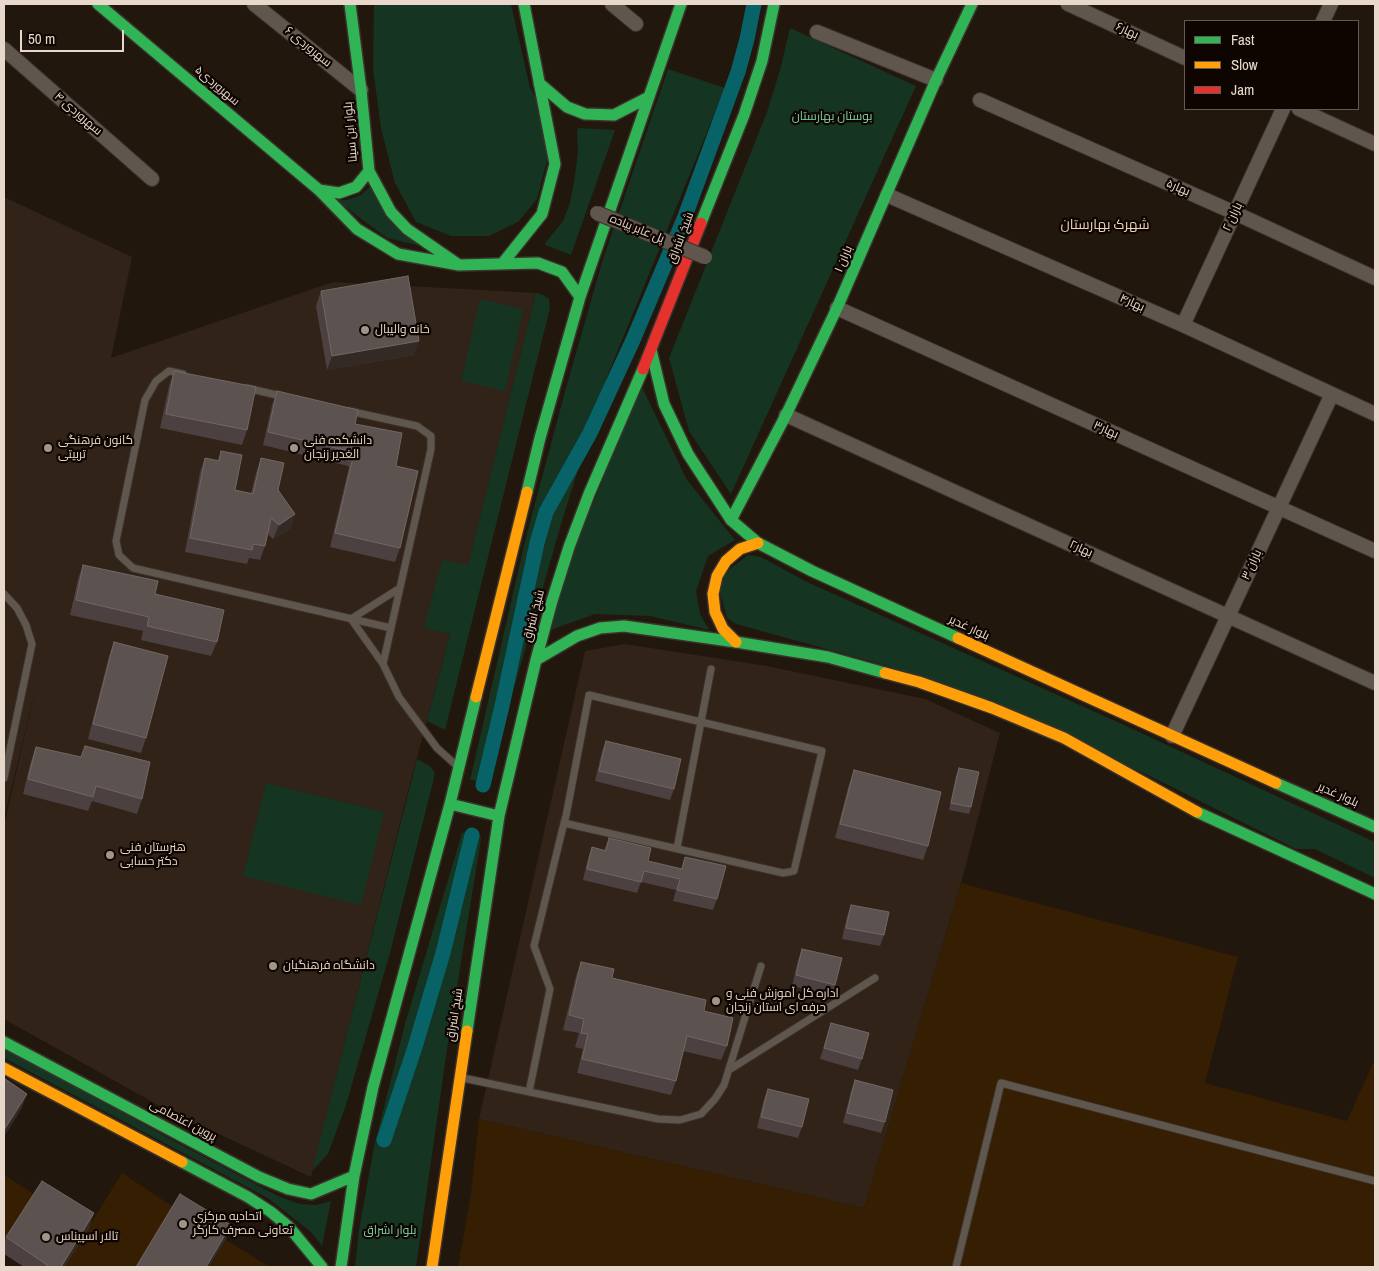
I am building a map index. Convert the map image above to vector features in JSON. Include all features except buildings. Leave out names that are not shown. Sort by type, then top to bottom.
[{"type":"main road","name":"سهروردی۵","points":[[98,4],[319,190],[357,229],[398,254],[459,265]]},
{"type":"main road","name":"بلوار ابن سینا","points":[[350,4],[361,90],[368,171],[391,212],[407,229],[459,265]]},
{"type":"main road","points":[[502,264],[542,214],[555,164],[524,4]]},
{"type":"main road","points":[[341,1267],[354,1176],[373,1086],[460,768],[540,438],[580,297],[681,4]]},
{"type":"main road","name":"شیخ اشراق","points":[[432,1267],[499,816],[536,660],[569,547],[589,494],[652,350],[744,115],[762,60],[774,4]]},
{"type":"main road","name":"باران ۱","points":[[731,520],[786,415],[837,308],[936,80],[972,4]]},
{"type":"main road","points":[[539,83],[568,107],[586,114],[614,115],[649,97]]},
{"type":"main road","points":[[319,190],[339,193],[356,187],[368,171]]},
{"type":"main road","points":[[459,265],[538,263],[562,272],[580,297]]},
{"type":"main road","name":"بلوار غدیر","points":[[652,350],[664,404],[688,454],[731,520],[758,543],[812,571],[1375,827]]},
{"type":"main road","points":[[736,642],[723,629],[715,612],[713,594],[716,576],[726,561],[740,550],[758,543]]},
{"type":"main road","points":[[536,660],[577,636],[600,628],[624,626],[828,657],[919,682],[992,708],[1064,738],[1200,813],[1375,894]]},
{"type":"main road","points":[[450,804],[499,816]]},
{"type":"main road","points":[[1321,870],[1350,878],[1375,889]]},
{"type":"main road","name":"پروین اعتصامی","points":[[4,1042],[259,1177],[288,1189],[311,1194],[354,1176]]},
{"type":"main road","points":[[4,1068],[248,1197],[289,1227],[322,1267]]},
{"type":"street","name":"سهروردی ۶","points":[[254,4],[361,90]]},
{"type":"street","points":[[612,4],[636,24]]},
{"type":"street","name":"بهار۶","points":[[1068,4],[1184,58]]},
{"type":"street","points":[[1323,20],[1331,4]]},
{"type":"street","points":[[817,32],[936,80]]},
{"type":"street","name":"سهروردی ۴","points":[[4,49],[152,179]]},
{"type":"street","name":"بهار۵","points":[[980,100],[1235,213],[1375,278]]},
{"type":"street","name":"باران ۲","points":[[1183,325],[1283,110]]},
{"type":"street","points":[[1301,110],[1375,144]]},
{"type":"street","name":"بهار۴","points":[[886,195],[1183,325],[1375,414]]},
{"type":"street","name":"پل عابر پیاده","points":[[597,213],[705,256]]},
{"type":"street","name":"بهار۳","points":[[837,308],[1375,552]]},
{"type":"street","name":"باران ۳","points":[[1172,736],[1332,394]]},
{"type":"street","name":"بهار۲","points":[[786,415],[1375,683]]},
{"type":"lane","points":[[188,375],[169,371],[156,381],[145,400],[116,541],[119,555],[133,568],[391,628]]},
{"type":"lane","points":[[236,386],[293,398]]},
{"type":"lane","points":[[341,409],[417,426],[430,436],[431,449],[383,664]]},
{"type":"lane","points":[[351,619],[400,588]]},
{"type":"lane","points":[[4,594],[17,608],[32,644],[4,778]]},
{"type":"lane","points":[[351,619],[383,664],[398,697],[436,748],[460,768]]},
{"type":"lane","points":[[677,848],[711,670]]},
{"type":"lane","points":[[529,1092],[550,988],[534,946],[564,823],[589,696],[822,751],[794,871],[783,873],[564,823]]},
{"type":"lane","points":[[460,1077],[658,1119],[680,1120],[701,1114],[715,1099],[724,1085],[761,966]]},
{"type":"lane","points":[[729,1070],[875,978]]},
{"type":"lane","points":[[956,1267],[1001,1083],[1375,1181]]},
{"type":"shaded area","points":[[4,197],[132,257],[111,358],[333,282],[536,293],[468,566],[424,627],[450,634],[408,791],[311,1177],[165,1109],[4,1019],[4,825],[36,687],[4,819]]},
{"type":"shaded area","name":"اداره کل آموزش فنی و حرفه ای استان زنجان","points":[[625,644],[767,666],[925,699],[1000,733],[963,876],[864,1208],[479,1119],[585,651]]},
{"type":"shaded area","points":[[961,883],[1238,957],[1205,1083],[1347,1121],[1375,1059],[1375,1267],[458,1267],[471,1194],[479,1119],[864,1208]]},
{"type":"shaded area","points":[[122,1173],[175,1208],[140,1267],[64,1267]]},
{"type":"shaded area","points":[[4,1175],[37,1196],[4,1247]]},
{"type":"shaded area","points":[[226,1240],[270,1267],[210,1267]]},
{"type":"green space","points":[[374,4],[511,4],[530,88],[540,106],[549,153],[537,199],[518,222],[489,236],[451,236],[416,222],[395,183],[381,128],[373,69]]},
{"type":"green space","name":"بوستان بهارستان","points":[[790,28],[916,86],[731,494],[689,431],[669,358],[767,112]]},
{"type":"green space","points":[[668,69],[725,88],[607,377],[562,521],[487,782],[470,780],[526,537],[566,388],[603,259]]},
{"type":"green space","points":[[578,128],[615,130],[571,255],[545,245],[563,221],[570,203],[578,151]]},
{"type":"green space","points":[[371,186],[421,246],[387,238],[336,200],[347,200],[361,195]]},
{"type":"green space","points":[[536,293],[549,299],[550,308],[445,730],[427,721],[450,634],[424,628],[442,560],[468,565]]},
{"type":"green space","points":[[480,299],[523,309],[505,391],[461,381]]},
{"type":"green space","points":[[641,385],[687,480],[735,540],[708,556],[696,591],[700,614],[709,630],[650,616],[595,614],[548,631],[576,546]]},
{"type":"green space","points":[[748,555],[761,557],[805,581],[1124,725],[1375,842],[1375,878],[1315,849],[1296,849],[1148,775],[888,666],[736,624],[727,618],[718,585],[731,568]]},
{"type":"green space","points":[[417,759],[430,766],[435,773],[390,953],[346,1105],[328,1154],[312,1171]]},
{"type":"green space","points":[[266,783],[384,812],[361,905],[243,876]]},
{"type":"green space","name":"بلوار اشراق","points":[[462,833],[480,834],[481,839],[448,1043],[416,1267],[355,1267],[359,1230],[374,1147],[405,1024]]},
{"type":"green space","points":[[4,1047],[280,1197],[300,1204],[316,1205],[331,1201],[322,1246],[310,1231],[266,1197],[4,1058]]},
{"type":"waterway","points":[[483,785],[537,543],[546,512],[590,433],[633,340],[684,219],[738,72],[754,4]]},
{"type":"waterway","points":[[384,1140],[415,1047],[443,953],[472,835]]},
{"type":"traffic: fast","points":[[98,4],[319,190],[357,229],[398,254],[459,265]]},
{"type":"traffic: fast","points":[[350,4],[369,171],[391,212],[407,229],[459,265],[538,263],[562,272],[580,297]]},
{"type":"traffic: fast","points":[[502,264],[542,214],[555,164],[524,4]]},
{"type":"traffic: fast","points":[[527,492],[540,438],[580,297],[681,4]]},
{"type":"traffic: fast","points":[[701,223],[744,115],[762,61],[774,4]]},
{"type":"traffic: fast","points":[[731,520],[786,415],[837,308],[936,80],[972,4]]},
{"type":"traffic: fast","points":[[539,83],[567,107],[585,114],[614,115],[649,97]]},
{"type":"traffic: fast","points":[[319,190],[339,193],[356,187],[369,171]]},
{"type":"traffic: fast","points":[[651,350],[664,404],[688,454],[731,520],[758,543],[812,571],[958,638]]},
{"type":"traffic: fast","points":[[467,1031],[499,816],[536,660],[569,547],[589,494],[643,369]]},
{"type":"traffic: fast","points":[[536,660],[577,636],[600,628],[624,626],[828,657],[885,673]]},
{"type":"traffic: fast","points":[[341,1267],[354,1176],[373,1087],[450,804],[476,697]]},
{"type":"traffic: fast","points":[[1276,783],[1375,827]]},
{"type":"traffic: fast","points":[[450,804],[499,816]]},
{"type":"traffic: fast","points":[[1197,812],[1375,894]]},
{"type":"traffic: fast","points":[[4,1042],[259,1177],[288,1189],[311,1194],[354,1176]]},
{"type":"traffic: fast","points":[[182,1162],[248,1197],[271,1212],[289,1227],[322,1267]]},
{"type":"traffic: slow","points":[[476,697],[527,492]]},
{"type":"traffic: slow","points":[[736,642],[723,629],[715,612],[713,594],[717,576],[726,561],[740,549],[758,543]]},
{"type":"traffic: slow","points":[[958,638],[1276,783]]},
{"type":"traffic: slow","points":[[885,673],[919,682],[992,708],[1064,738],[1197,812]]},
{"type":"traffic: slow","points":[[432,1267],[467,1031]]},
{"type":"traffic: slow","points":[[4,1068],[182,1162]]},
{"type":"traffic: jam","points":[[643,369],[701,223]]},
{"type":"place","name":"خانه والیبال","points":[[365,330]]},
{"type":"place","name":"کانون فرهنگی تربیتی","points":[[48,448]]},
{"type":"place","name":"دانشکده فنی الغدیر زنجان","points":[[294,448]]},
{"type":"place","name":"هنرستان فنی دکتر حسابی","points":[[110,855]]},
{"type":"place","name":"دانشگاه فرهنگیان","points":[[273,966]]},
{"type":"place","name":"اداره کل آموزش فنی و حرفه ای استان زنجان","points":[[716,1001]]},
{"type":"place","name":"اتحادیه مرکزی تعاونی مصرف کارگر","points":[[183,1224]]},
{"type":"place","name":"تالار اسپیناس","points":[[46,1237]]},
{"type":"district","name":"شهرک بهارستان","points":[[1105,225]]}]
